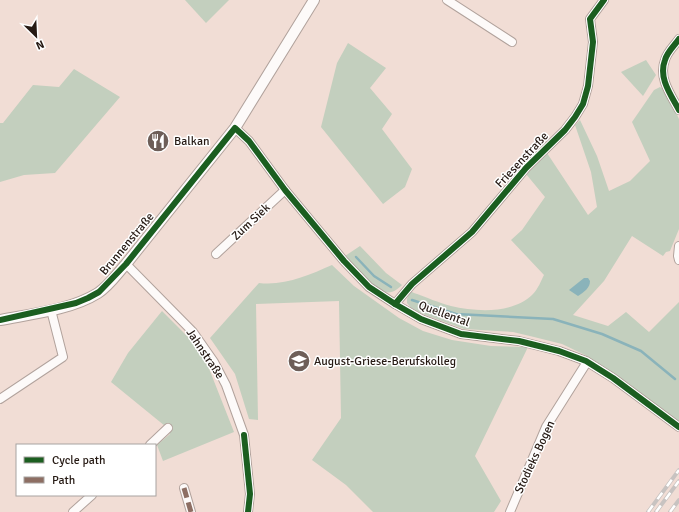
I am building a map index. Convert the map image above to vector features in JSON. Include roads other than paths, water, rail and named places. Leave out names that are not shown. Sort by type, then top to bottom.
[{"type":"street","name":"Brunnenstraße","points":[[0,320],[51,310],[76,303],[99,292],[126,264],[235,128],[314,0]]},
{"type":"street","points":[[447,0],[512,42]]},
{"type":"street","name":"Friesenstraße","points":[[395,304],[412,284],[472,232],[526,168],[566,130],[575,117],[583,104],[588,86],[593,42],[590,18],[604,0]]},
{"type":"street","points":[[679,38],[665,59],[662,74],[665,84],[679,110]]},
{"type":"street","name":"Quellental","points":[[235,128],[249,141],[285,190],[344,261],[368,287],[421,319],[461,334],[519,341],[559,351],[587,362],[613,378],[679,427]]},
{"type":"street","name":"Zum Siek","points":[[216,254],[285,190]]},
{"type":"street","points":[[679,246],[679,260]]},
{"type":"street","name":"Jahnstraße","points":[[126,264],[193,332],[214,362],[226,385],[244,436],[250,494],[248,512]]},
{"type":"street","points":[[0,398],[63,357],[51,310]]},
{"type":"street","name":"Stodieks Bogen","points":[[510,512],[546,427],[587,362]]},
{"type":"street","points":[[151,444],[168,428]]},
{"type":"street","points":[[184,488],[191,512]]},
{"type":"street","points":[[73,512],[91,496]]},
{"type":"water","points":[[584,278],[588,278],[590,281],[589,286],[578,296],[569,290]]},
{"type":"waterway","points":[[356,257],[374,276],[391,287]]},
{"type":"waterway","points":[[412,300],[456,314],[553,319],[602,334],[641,351],[675,379]]},
{"type":"railway","points":[[648,512],[679,470]]},
{"type":"railway","points":[[656,512],[679,481]]},
{"type":"railway","points":[[670,512],[679,500]]},
{"type":"place","name":"Balkan","points":[[158,141]]},
{"type":"place","name":"August-Griese-Berufskolleg","points":[[299,361]]}]
